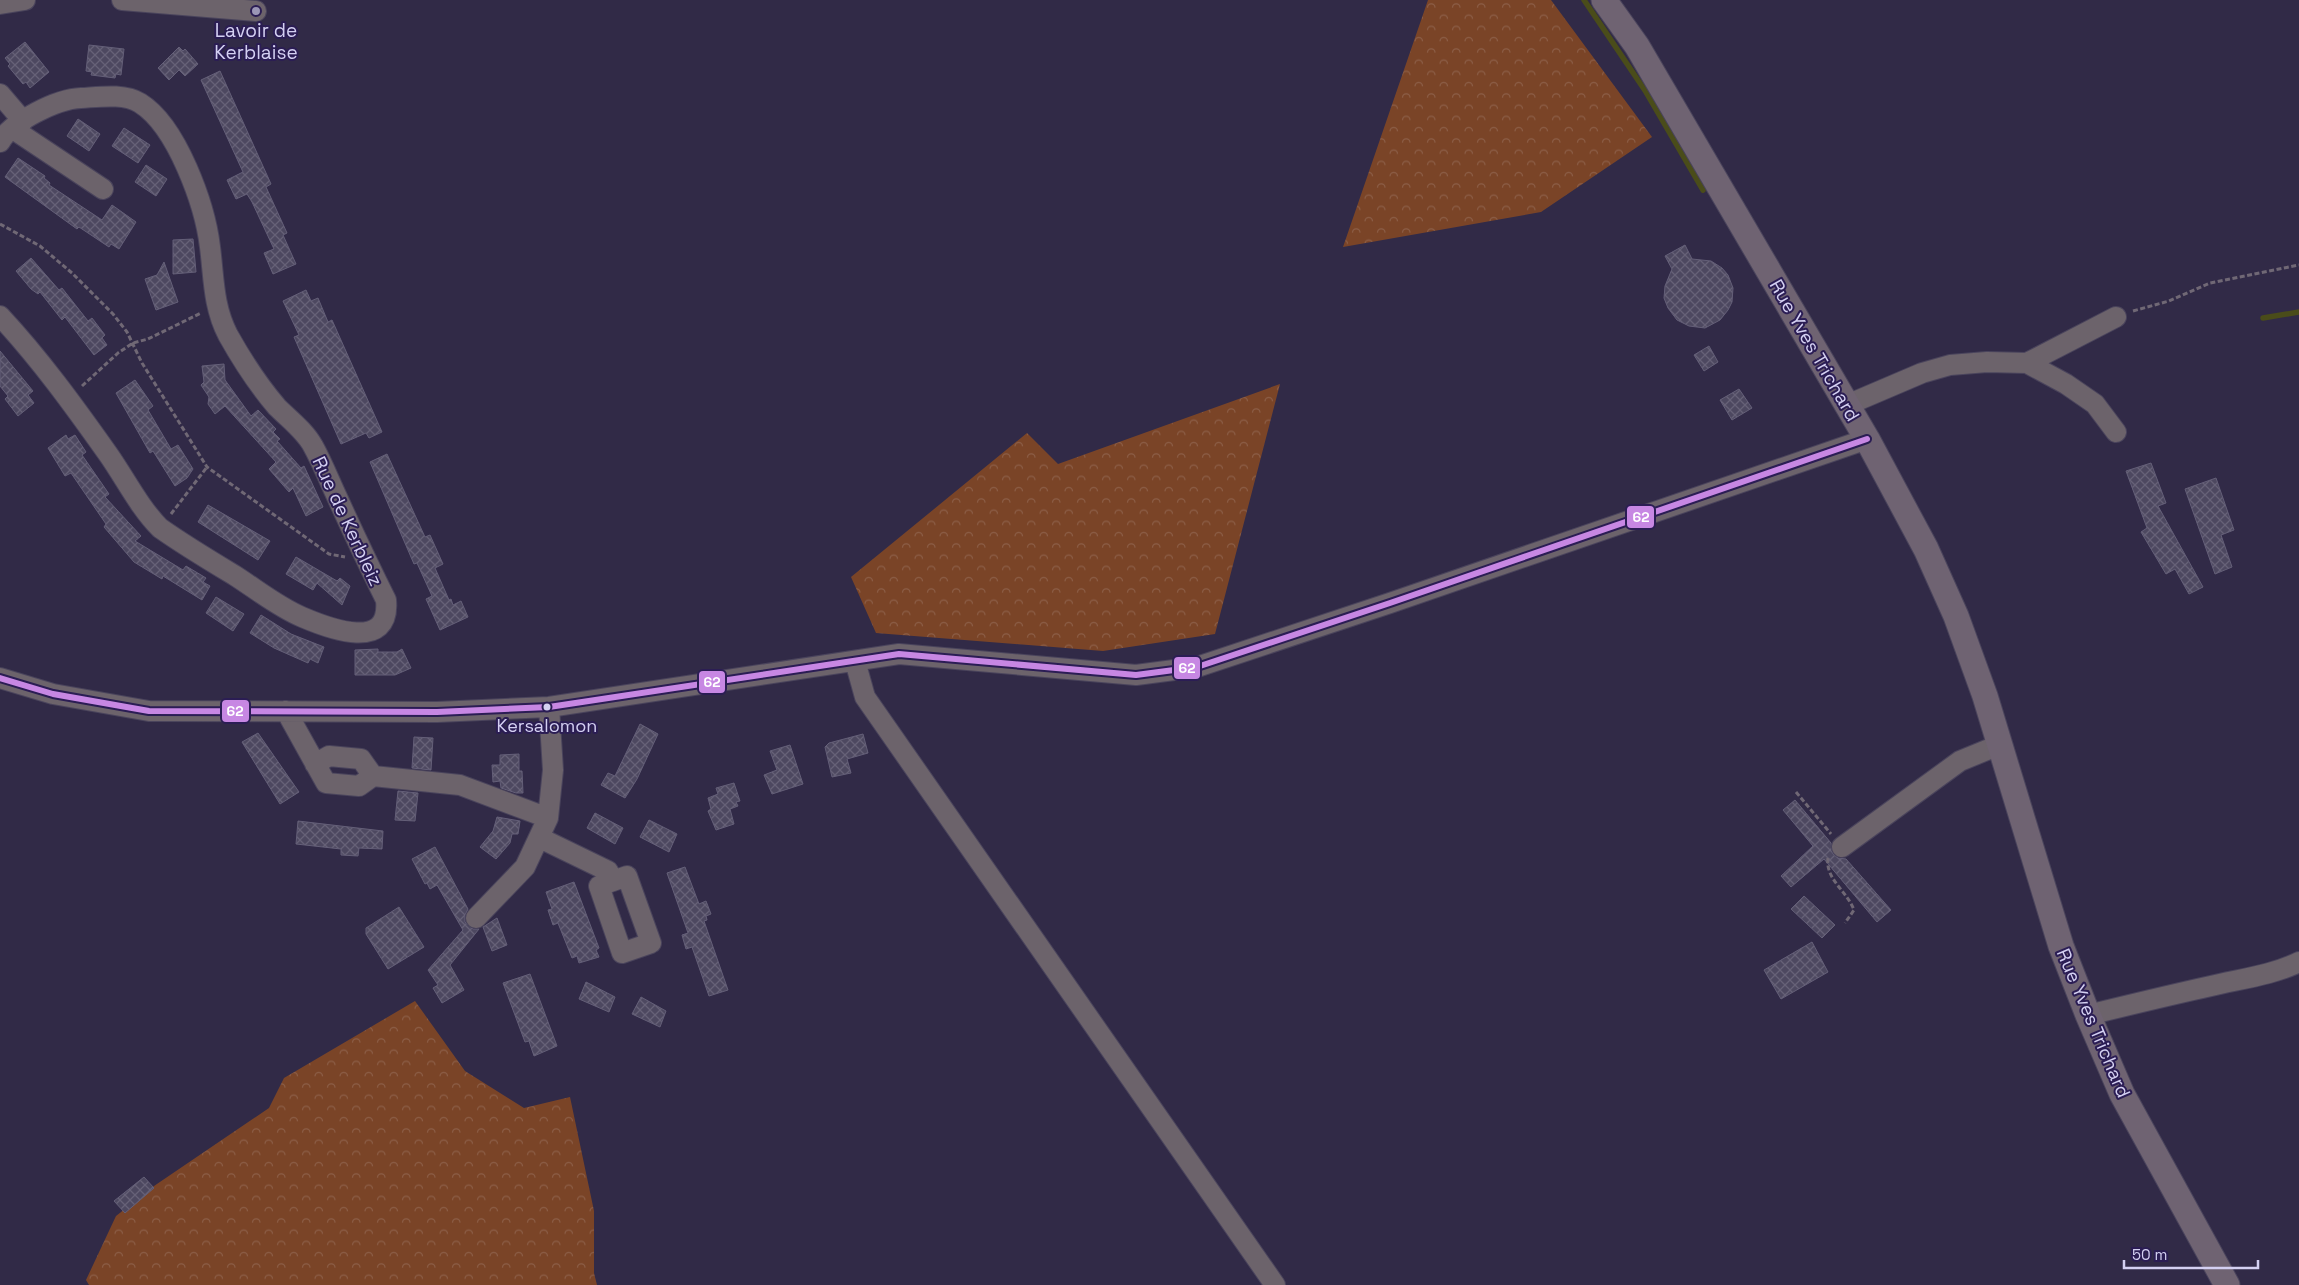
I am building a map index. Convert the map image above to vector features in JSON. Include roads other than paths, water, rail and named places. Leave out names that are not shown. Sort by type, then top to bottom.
[{"type":"main road","name":"Rue Yves Trichard","points":[[1604,0],[1637,46],[1868,439],[1926,549],[1956,616],[1985,696],[2061,946],[2088,1015],[2122,1094],[2227,1285]]},
{"type":"street","points":[[0,4],[25,0]]},
{"type":"street","points":[[122,0],[256,11]]},
{"type":"street","points":[[0,94],[12,131],[103,189]]},
{"type":"street","name":"Rue de Kerbleiz","points":[[0,316],[69,398],[122,474],[149,518],[160,528],[300,616],[341,631],[372,632],[383,624],[387,613],[386,600],[312,444],[276,406],[228,335],[213,290],[210,245],[204,218],[184,163],[170,136],[155,115],[140,103],[126,98],[71,98],[48,106],[12,131]]},
{"type":"street","points":[[1847,406],[1922,372],[1950,364],[2027,363],[2116,317]]},
{"type":"street","points":[[2027,363],[2066,384],[2095,404],[2116,432]]},
{"type":"street","points":[[0,678],[53,694],[148,711],[438,712],[549,707],[899,654],[1136,675],[1196,667],[1390,603],[1868,439]]},
{"type":"street","points":[[855,661],[865,697],[1275,1285]]},
{"type":"street","points":[[476,918],[525,867],[548,818],[553,770],[549,707]]},
{"type":"street","points":[[286,712],[326,783],[359,786],[373,776],[460,785],[548,818]]},
{"type":"street","points":[[1842,847],[1960,761],[1999,745]]},
{"type":"street","points":[[315,764],[329,756],[361,759],[373,776]]},
{"type":"street","points":[[540,838],[608,871],[613,881]]},
{"type":"street","points":[[2088,1015],[2152,998],[2254,976],[2299,962]]},
{"type":"waterway","points":[[1584,0],[1646,92],[1703,190]]},
{"type":"waterway","points":[[2263,318],[2299,312]]},
{"type":"place","name":"Lavoir de Kerblaise","points":[[256,11]]},
{"type":"place","name":"Kersalomon","points":[[547,707]]}]
